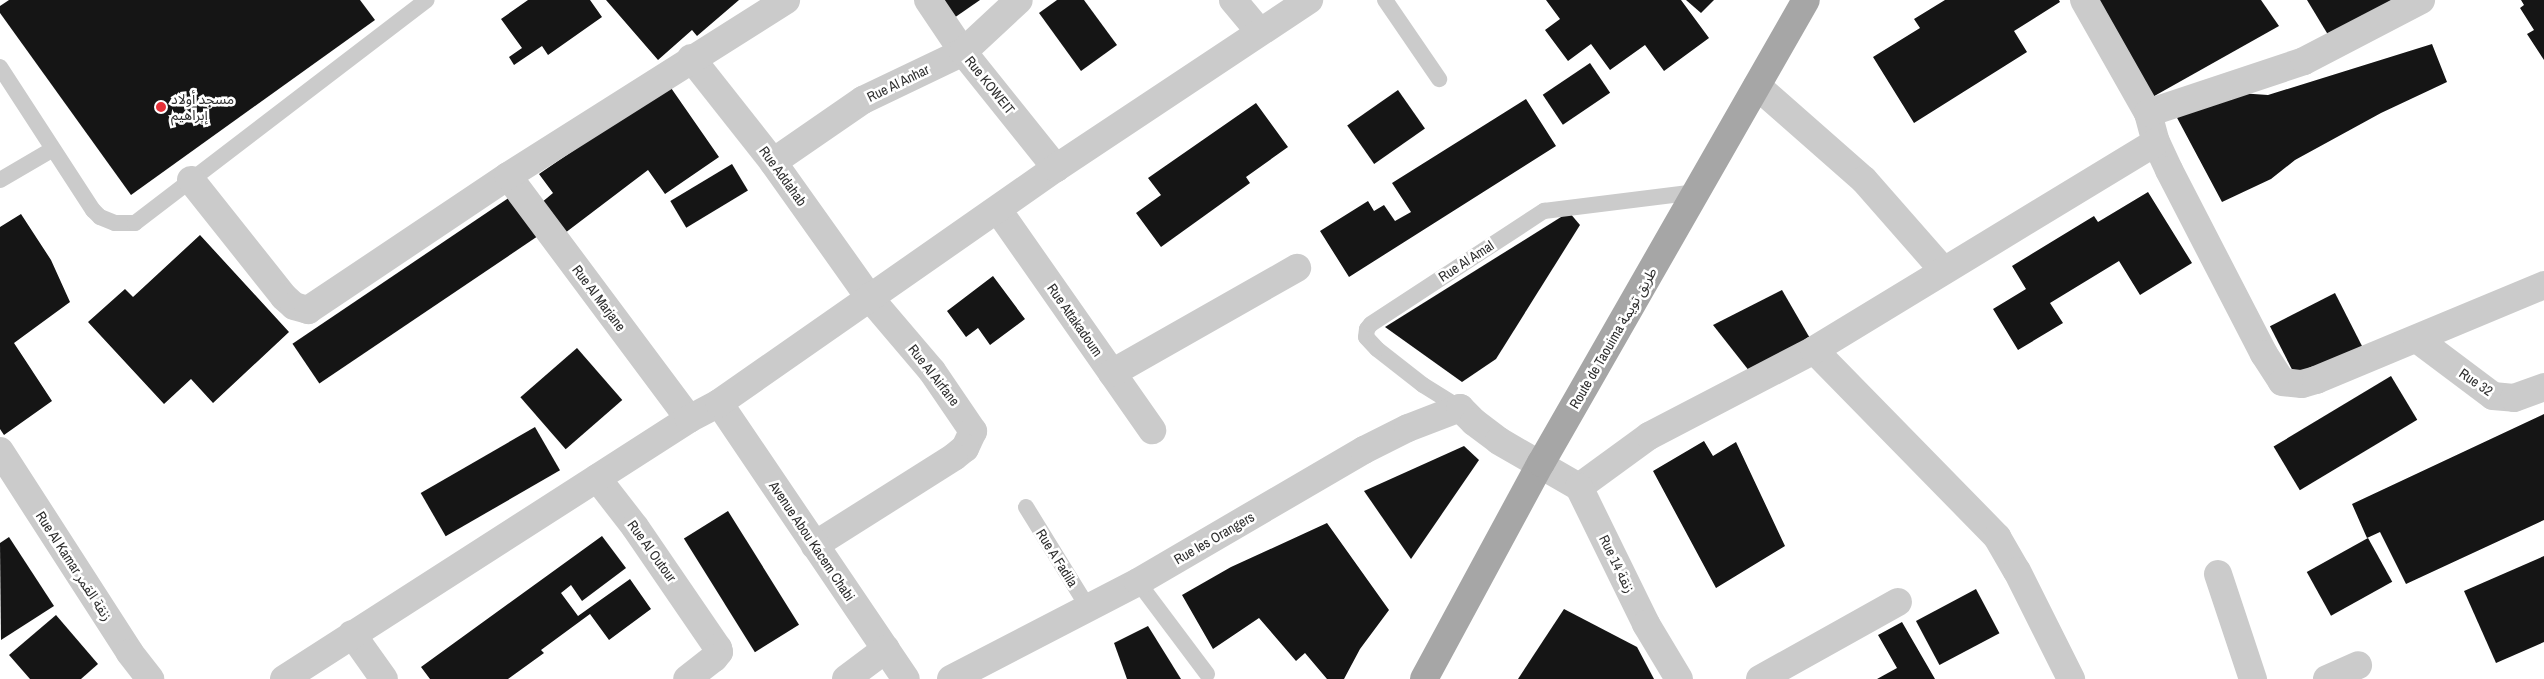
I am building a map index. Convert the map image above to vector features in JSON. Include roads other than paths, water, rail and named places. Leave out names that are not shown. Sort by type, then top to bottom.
[{"type":"main road","name":"Route de Taouima طريق تويمة","points":[[1424,679],[1541,463],[1806,0]]},
{"type":"street","points":[[191,180],[284,297],[294,306],[304,310],[508,176],[786,0]]},
{"type":"street","name":"Rue KOWEIT","points":[[928,0],[963,52],[1056,168]]},
{"type":"street","name":"Rue Al Anhar","points":[[773,162],[863,100],[963,52],[1019,0]]},
{"type":"street","points":[[1233,0],[1259,31]]},
{"type":"street","points":[[284,679],[688,419],[718,403],[869,296],[998,210],[1056,168],[1259,31],[1309,0]]},
{"type":"street","points":[[2084,0],[2148,113],[2156,142],[2264,354],[2282,382],[2302,384],[2316,380],[2544,285]]},
{"type":"street","points":[[2148,113],[2304,61],[2421,0]]},
{"type":"street","name":"Rue Addahab","points":[[692,58],[773,162],[869,296]]},
{"type":"street","points":[[1757,86],[1864,180],[1943,270]]},
{"type":"street","points":[[1467,415],[1498,441],[1541,463],[1579,486],[1649,436],[1814,350],[2156,142]]},
{"type":"street","name":"Rue Al Marjane","points":[[508,176],[688,419]]},
{"type":"street","name":"Rue Attakadoum","points":[[998,210],[1152,430]]},
{"type":"street","points":[[1112,373],[1298,268]]},
{"type":"street","name":"Rue Al Airfane","points":[[815,545],[954,457],[971,439],[973,430],[970,423],[932,371],[869,296]]},
{"type":"street","name":"Rue 32","points":[[2417,339],[2493,396],[2514,398],[2544,387]]},
{"type":"street","points":[[1814,350],[1997,537],[2017,571],[2071,679]]},
{"type":"street","name":"Avenue Abou Kacem Chabi","points":[[718,403],[906,679]]},
{"type":"street","name":"Rue les Orangers","points":[[951,679],[1138,582],[1364,450],[1408,428],[1467,415]]},
{"type":"street","name":"Rue Al Kamar زنقة القمر","points":[[0,451],[130,653],[150,679]]},
{"type":"street","name":"Rue Al Outour","points":[[597,478],[635,527],[705,626],[718,648],[719,652],[687,679]]},
{"type":"street","name":"Rue 14 زنقة","points":[[1579,486],[1646,624],[1678,679]]},
{"type":"street","points":[[2218,574],[2253,679]]},
{"type":"street","points":[[1760,679],[1898,602]]},
{"type":"street","points":[[352,634],[384,679]]},
{"type":"street","points":[[846,679],[886,650]]},
{"type":"street","points":[[2328,679],[2358,665]]},
{"type":"lane","points":[[0,67],[93,210],[100,217],[115,223],[135,223],[427,0]]},
{"type":"lane","points":[[1384,0],[1439,80]]},
{"type":"lane","points":[[0,180],[53,149]]},
{"type":"lane","name":"Rue Al Amal","points":[[1467,415],[1423,385],[1377,349],[1366,337],[1367,329],[1371,324],[1544,212],[1697,192]]},
{"type":"lane","name":"Rue A Fadila","points":[[1026,507],[1089,609]]},
{"type":"lane","points":[[1138,582],[1207,674]]},
{"type":"place","name":"مسجد أولاد إبراهيم","points":[[161,107]]}]
